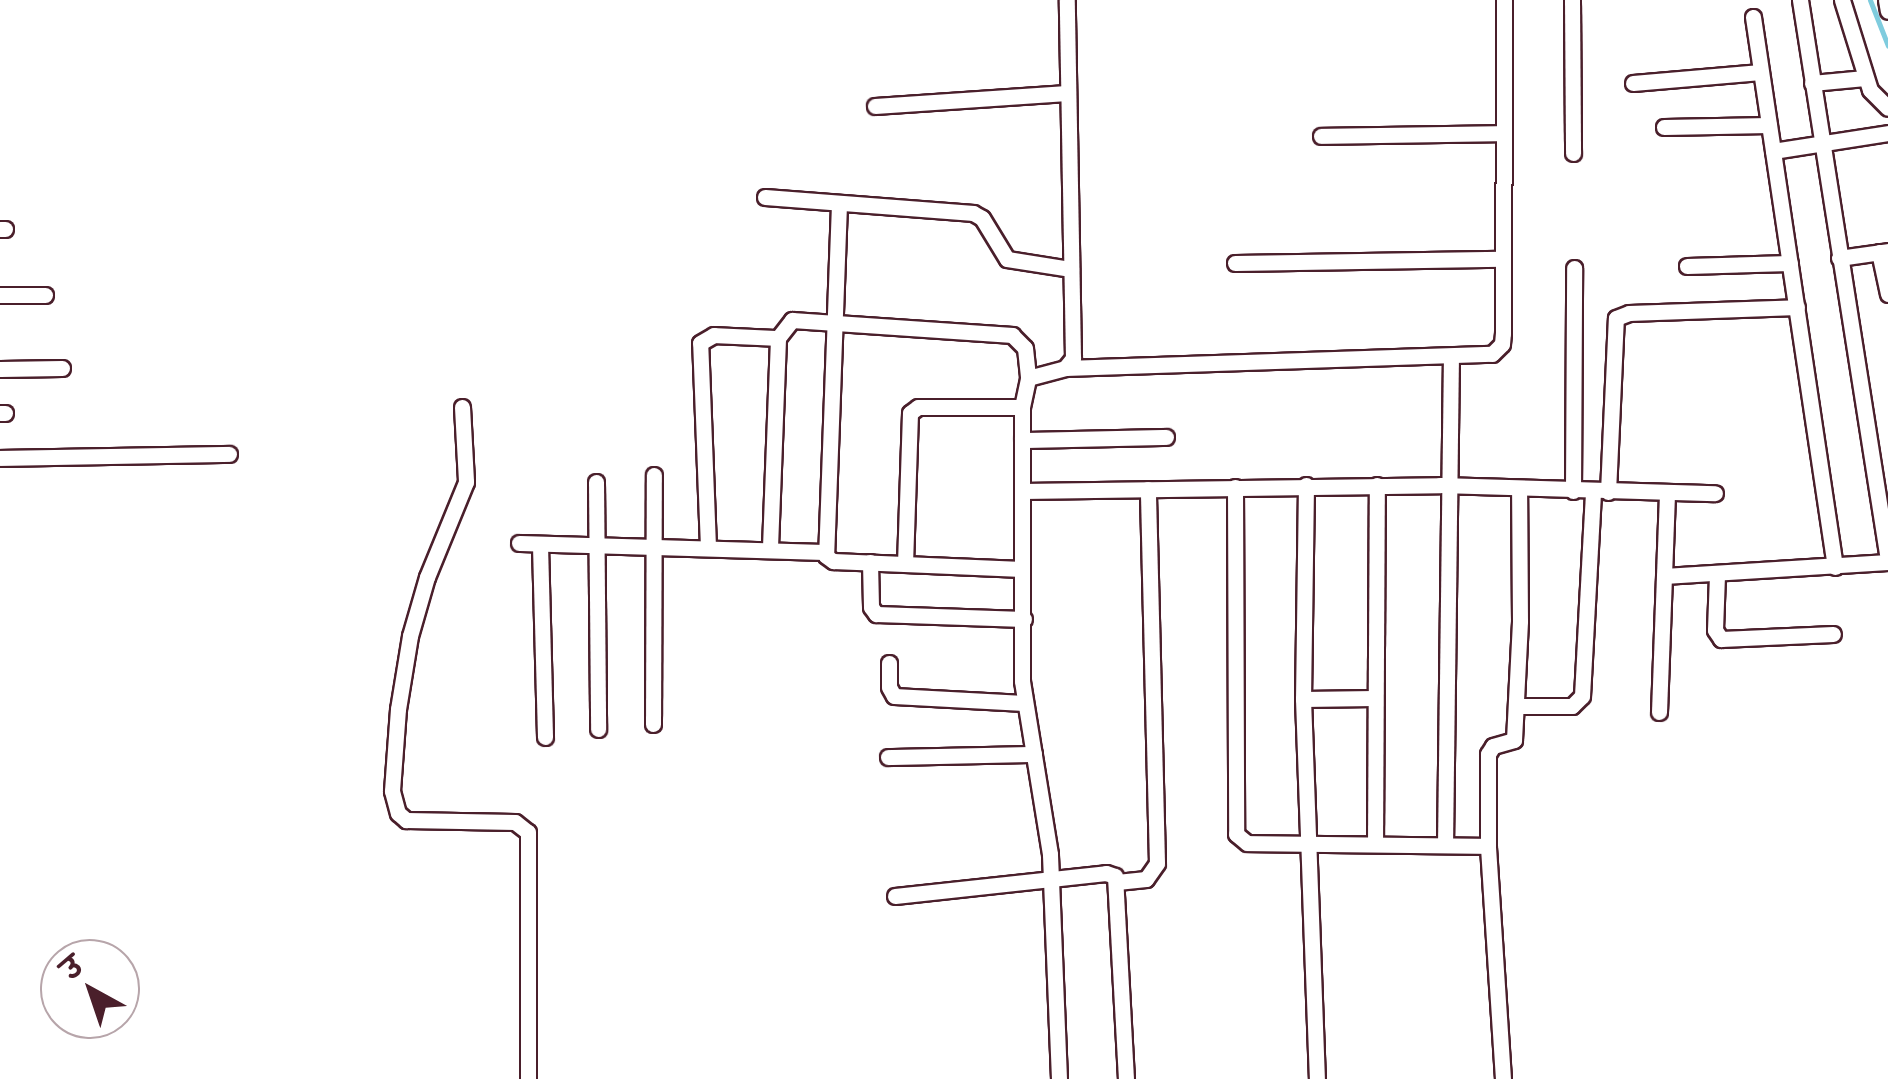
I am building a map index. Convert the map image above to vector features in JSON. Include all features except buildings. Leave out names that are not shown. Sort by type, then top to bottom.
[{"type":"street","points":[[1065,368],[1073,358],[1066,0]]},
{"type":"street","points":[[1028,378],[1065,368],[1492,354],[1502,344],[1504,0]]},
{"type":"street","points":[[1572,0],[1574,153]]},
{"type":"street","points":[[1664,576],[1888,561],[1880,468],[1839,258],[1800,0]]},
{"type":"street","points":[[1842,0],[1865,78],[1874,96],[1888,108]]},
{"type":"street","points":[[1886,0],[1888,11]]},
{"type":"street","points":[[1753,16],[1835,566]]},
{"type":"street","points":[[1634,82],[1761,72]]},
{"type":"street","points":[[1812,83],[1865,78]]},
{"type":"street","points":[[875,106],[1068,93]]},
{"type":"street","points":[[1664,126],[1769,125]]},
{"type":"street","points":[[1321,136],[1504,134]]},
{"type":"street","points":[[1774,151],[1888,134]]},
{"type":"street","points":[[765,197],[978,214],[1007,259],[1071,269]]},
{"type":"street","points":[[825,552],[840,204]]},
{"type":"street","points":[[1839,258],[1883,252],[1888,294]]},
{"type":"street","points":[[1235,264],[1502,259]]},
{"type":"street","points":[[1687,266],[1790,262]]},
{"type":"street","points":[[1573,491],[1574,268]]},
{"type":"street","points":[[0,295],[45,295]]},
{"type":"street","points":[[1516,706],[1572,706],[1582,696],[1616,318],[1629,313],[1796,307]]},
{"type":"street","points":[[770,547],[778,338],[792,320],[838,320],[1012,335],[1025,348],[1028,378],[1022,407],[1024,703],[1046,807],[1059,1079]]},
{"type":"street","points":[[708,547],[700,344],[714,335],[778,338]]},
{"type":"street","points":[[1445,846],[1451,356]]},
{"type":"street","points":[[0,369],[62,368]]},
{"type":"street","points":[[462,406],[466,482],[414,620],[399,699],[392,791],[398,813],[406,820],[514,822],[528,832],[528,1079]]},
{"type":"street","points":[[905,564],[910,413],[918,407],[1022,407]]},
{"type":"street","points":[[1022,440],[1166,438]]},
{"type":"street","points":[[0,458],[229,454]]},
{"type":"street","points":[[653,724],[654,475]]},
{"type":"street","points":[[596,482],[598,728]]},
{"type":"street","points":[[1306,485],[1303,699],[1316,1079]]},
{"type":"street","points":[[1375,844],[1377,485]]},
{"type":"street","points":[[1022,491],[1377,485],[1715,493]]},
{"type":"street","points":[[1234,487],[1234,826],[1246,843],[1488,846]]},
{"type":"street","points":[[895,896],[1106,873],[1117,882],[1146,880],[1157,863],[1148,489]]},
{"type":"street","points":[[1503,1079],[1488,846],[1488,754],[1493,746],[1513,743],[1519,489]]},
{"type":"street","points":[[1659,712],[1667,494]]},
{"type":"street","points":[[518,543],[770,547],[825,552],[834,561],[1022,569]]},
{"type":"street","points":[[540,545],[545,737]]},
{"type":"street","points":[[870,562],[871,607],[880,616],[1024,619]]},
{"type":"street","points":[[1717,575],[1718,637],[1832,634]]},
{"type":"street","points":[[889,663],[888,687],[894,696],[1024,703]]},
{"type":"street","points":[[1303,699],[1374,698]]},
{"type":"street","points":[[888,757],[1034,754]]},
{"type":"street","points":[[1117,882],[1126,1079]]},
{"type":"waterway","points":[[1870,0],[1888,46]]}]
